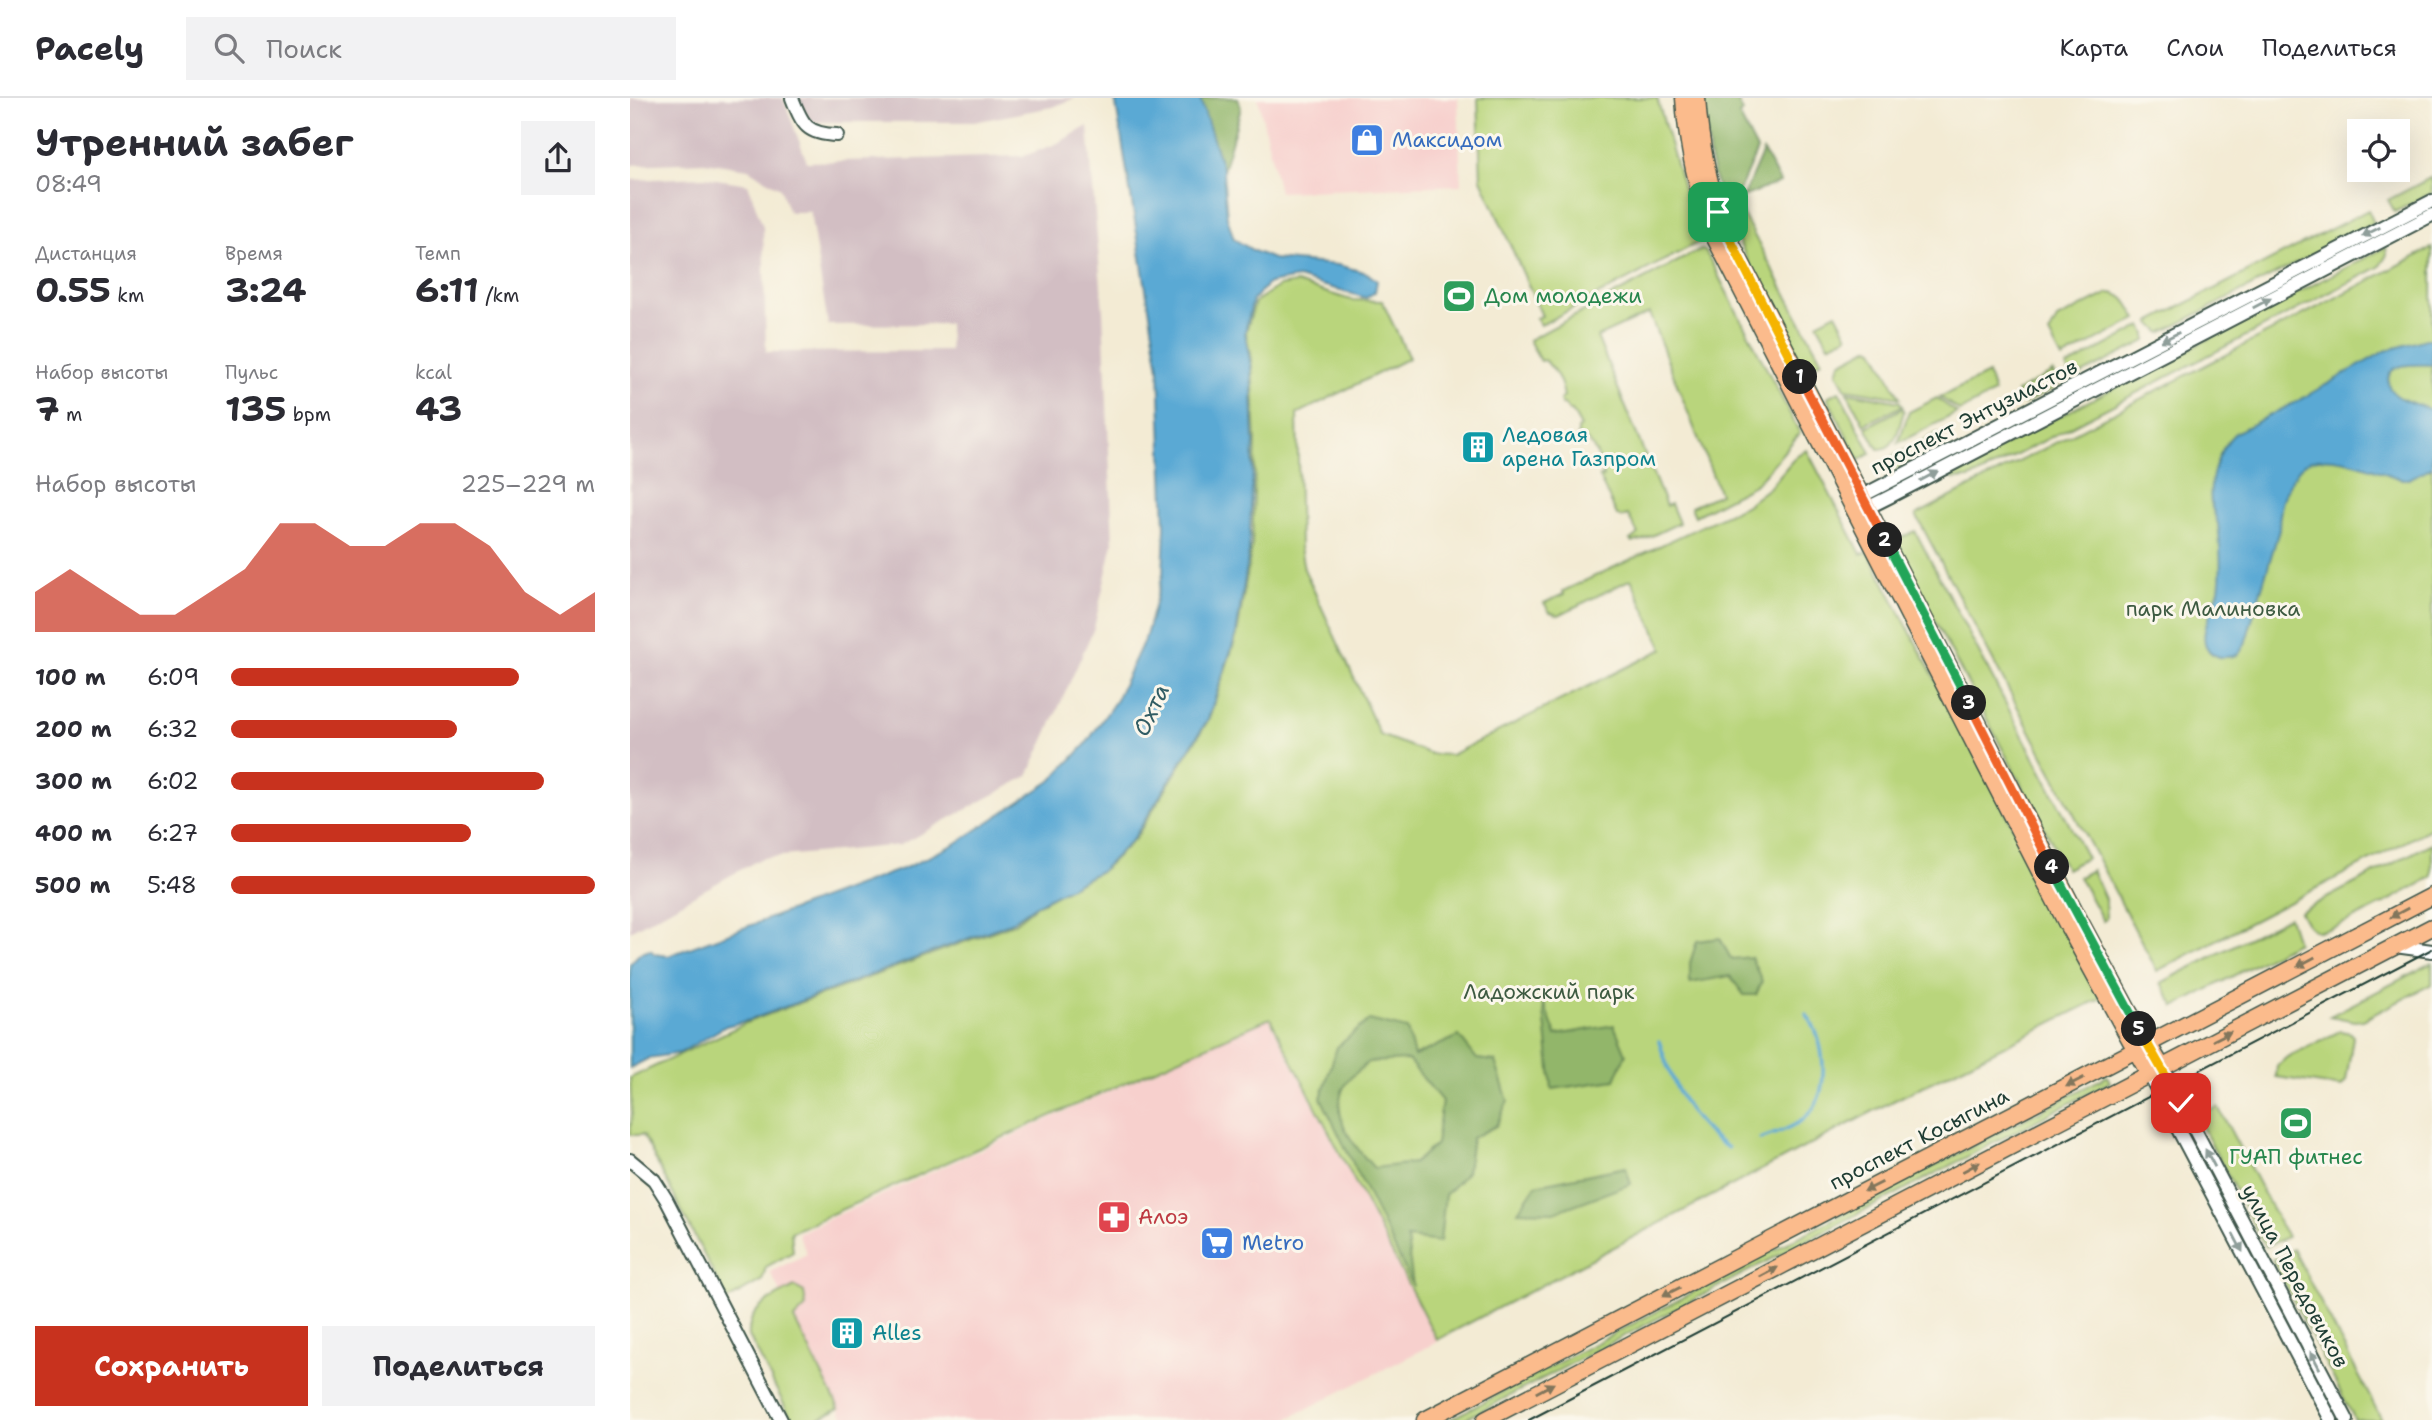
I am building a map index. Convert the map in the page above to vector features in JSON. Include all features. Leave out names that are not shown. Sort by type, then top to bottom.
[{"type":"main road","name":"улица Передовиков","points":[[1684,98],[1692,164],[1701,202],[1715,238],[1862,504]]},
{"type":"main road","name":"улица Передовиков","points":[[1697,98],[1704,162],[1727,233],[2069,928],[2156,1070]]},
{"type":"main road","name":"проспект Косыгина","points":[[1425,1420],[2432,896]]},
{"type":"main road","points":[[1485,1420],[2432,927]]},
{"type":"street","points":[[792,98],[807,129],[817,134],[837,135]]},
{"type":"street","name":"проспект Энтузиастов","points":[[1862,504],[2432,201]]},
{"type":"street","name":"проспект Энтузиастов","points":[[1862,504],[2432,215]]},
{"type":"street","points":[[2395,946],[2432,951]]},
{"type":"street","name":"улица Передовиков","points":[[2156,1070],[2331,1420]]},
{"type":"street","name":"улица Передовиков","points":[[2156,1070],[2347,1420]]},
{"type":"street","points":[[630,1160],[654,1180],[666,1199],[781,1420]]},
{"type":"shaded area","points":[[630,98],[783,98],[807,162],[1024,156],[1056,144],[1088,126],[1103,311],[1113,543],[1094,628],[1028,776],[900,845],[762,858],[630,931],[630,180],[704,177],[748,184],[763,227],[766,352],[950,351],[949,324],[828,325],[810,212],[789,212],[780,188],[748,169],[704,162],[630,165]]},
{"type":"shaded area","points":[[798,98],[1075,98],[1052,107],[974,122],[813,122],[806,119]]},
{"type":"shaded area","name":"Максидом","points":[[1258,98],[1458,98],[1461,185],[1279,192]]},
{"type":"shaded area","points":[[1269,1019],[1437,1342],[1285,1420],[845,1420],[770,1272],[807,1254],[798,1233]]},
{"type":"green space","points":[[1200,98],[1238,98],[1241,108],[1223,171]]},
{"type":"green space","points":[[1478,98],[1657,98],[1701,241],[1541,325],[1536,318],[1542,316],[1481,179]]},
{"type":"green space","points":[[1703,98],[1736,98],[1743,112],[1739,115],[1757,150],[1735,200],[1726,203],[1722,193],[1719,194],[1710,159]]},
{"type":"green space","points":[[1763,151],[1780,182],[1743,197]]},
{"type":"green space","points":[[2432,177],[2432,193],[2395,212],[2388,200]]},
{"type":"green space","points":[[2368,210],[2374,223],[2161,333],[2150,322]]},
{"type":"green space","points":[[1741,211],[1822,361],[1810,367],[1807,362],[1800,365],[1726,216]]},
{"type":"green space","points":[[2386,247],[2387,255],[2379,267],[1980,474],[1953,479],[1950,473]]},
{"type":"green space","name":"парк Малиновка","points":[[2432,248],[2432,828],[2157,971],[1916,515]]},
{"type":"green space","points":[[1701,249],[1706,252],[1800,433],[1756,484],[1695,516],[1691,507],[1720,494],[1649,313],[1597,337],[1666,506],[1671,504],[1679,523],[1643,540],[1632,542],[1630,540],[1638,534],[1628,515],[1617,515],[1599,477],[1603,477],[1597,455],[1583,437],[1578,440],[1578,429],[1581,427],[1572,411],[1562,405],[1562,387],[1551,368],[1544,360],[1540,361],[1529,340]]},
{"type":"green space","name":"Ладожский парк","points":[[1296,283],[1351,300],[1382,301],[1409,358],[1297,414],[1300,547],[1304,569],[1380,735],[1431,754],[1451,755],[1663,649],[1631,579],[1559,615],[1550,612],[1544,603],[1564,594],[1563,591],[1745,506],[1770,487],[1797,455],[1807,450],[1861,554],[1868,552],[2103,997],[1883,1106],[1437,1340],[1270,1018],[791,1232],[793,1252],[766,1267],[762,1280],[727,1300],[643,1135],[630,1135],[630,1078],[748,1022],[1013,924],[1037,905],[1103,870],[1135,839],[1209,719],[1237,635],[1252,545],[1256,441],[1252,365],[1246,332],[1255,302],[1279,286]]},
{"type":"green space","points":[[2109,293],[2123,298],[2137,319],[2062,359],[2049,334],[2057,319]]},
{"type":"green space","points":[[1836,313],[1848,336],[1829,345],[1817,323]]},
{"type":"green space","points":[[2142,326],[2146,341],[2072,379],[2066,367]]},
{"type":"green space","points":[[1870,347],[1874,349],[1900,398],[1846,389],[1837,373],[1840,363]]},
{"type":"green space","points":[[2053,372],[2058,386],[2024,404],[2017,392]]},
{"type":"green space","points":[[1988,374],[1994,393],[1960,411],[1940,397]]},
{"type":"green space","points":[[1839,391],[1871,453],[1859,460],[1827,397]]},
{"type":"green space","points":[[1847,392],[1900,402],[1902,406],[1864,424]]},
{"type":"green space","points":[[1937,398],[1957,413],[1898,443],[1909,412]]},
{"type":"green space","points":[[1903,408],[1893,441],[1889,446],[1878,449],[1866,427]]},
{"type":"green space","points":[[1937,433],[1944,445],[1892,472],[1886,460]]},
{"type":"green space","points":[[1915,531],[2087,858],[2066,869],[1893,542]]},
{"type":"green space","points":[[2432,843],[2432,877],[2341,925],[2318,931],[2305,921],[2300,912]]},
{"type":"green space","points":[[2092,870],[2105,899],[2106,919],[2103,921],[2079,877]]},
{"type":"green space","points":[[2289,917],[2297,942],[2175,1007],[2161,983]]},
{"type":"green space","points":[[1720,938],[1731,959],[1751,957],[1762,981],[1756,995],[1744,995],[1730,976],[1690,983],[1690,963],[1697,941]]},
{"type":"green space","points":[[2432,963],[2432,984],[2363,1020],[2330,1016]]},
{"type":"green space","points":[[1543,1001],[1556,1035],[1614,1025],[1626,1054],[1615,1080],[1552,1089]]},
{"type":"green space","points":[[1369,1020],[1407,1029],[1414,1056],[1459,1036],[1477,1059],[1495,1061],[1508,1101],[1496,1126],[1472,1138],[1467,1172],[1445,1195],[1440,1242],[1407,1238],[1413,1286],[1321,1098],[1337,1047]],"holes":[[[1408,1060],[1442,1101],[1436,1144],[1414,1163],[1374,1168],[1352,1141],[1340,1108],[1345,1085],[1369,1062]]]},
{"type":"green space","points":[[2340,1031],[2351,1033],[2353,1037],[2346,1081],[2341,1087],[2276,1077],[2277,1066],[2287,1057]]},
{"type":"green space","points":[[2107,1076],[2110,1082],[1463,1420],[1449,1420]]},
{"type":"green space","points":[[2218,1107],[2287,1237],[2265,1247],[2197,1117]]},
{"type":"green space","points":[[1626,1167],[1631,1184],[1555,1212],[1518,1211],[1536,1185]]},
{"type":"green space","points":[[2293,1249],[2382,1420],[2355,1420],[2272,1260]]},
{"type":"green space","points":[[795,1287],[804,1292],[806,1307],[794,1319],[839,1408],[816,1420],[792,1420],[749,1336],[749,1326],[757,1311],[770,1300]]},
{"type":"water","name":"Охта","points":[[1115,98],[1200,98],[1223,171],[1227,217],[1234,239],[1273,259],[1338,265],[1367,273],[1377,281],[1375,292],[1366,298],[1298,278],[1269,283],[1253,299],[1245,332],[1251,367],[1254,442],[1249,552],[1236,635],[1208,719],[1133,839],[1102,870],[1034,906],[1010,923],[750,1020],[726,1026],[680,1053],[649,1058],[630,1068],[630,964],[640,953],[651,950],[654,954],[668,956],[910,866],[955,844],[1051,781],[1086,744],[1116,700],[1146,636],[1163,574],[1165,527],[1159,369]]},
{"type":"water","points":[[2432,339],[2432,365],[2399,367],[2393,370],[2388,380],[2390,389],[2399,397],[2432,410],[2432,467],[2409,479],[2401,479],[2337,459],[2312,460],[2303,465],[2283,499],[2279,530],[2245,644],[2239,654],[2221,657],[2213,654],[2204,640],[2219,589],[2221,565],[2218,524],[2211,503],[2211,484],[2229,439],[2235,433],[2385,351]]},
{"type":"waterway","points":[[1760,1139],[1802,1120],[1818,1099],[1822,1087],[1823,1061],[1817,1035],[1806,1014]]},
{"type":"waterway","points":[[1659,1041],[1676,1087],[1692,1114],[1714,1138],[1728,1148]]},
{"type":"tram line","points":[[1529,1420],[2432,949]]},
{"type":"place","name":"Максидом","points":[[1367,140]]},
{"type":"place","name":"Дом молодежи","points":[[1459,296]]},
{"type":"place","name":"Ледовая арена Газпром","points":[[1478,447]]},
{"type":"place","name":"ГУАП фитнес","points":[[2296,1123]]},
{"type":"place","name":"Алоэ","points":[[1114,1217]]},
{"type":"place","name":"Metro","points":[[1217,1243]]},
{"type":"place","name":"Alles","points":[[847,1333]]},
{"type":"route","points":[[1718,212],[1826,429],[2081,923],[2181,1103]]}]
